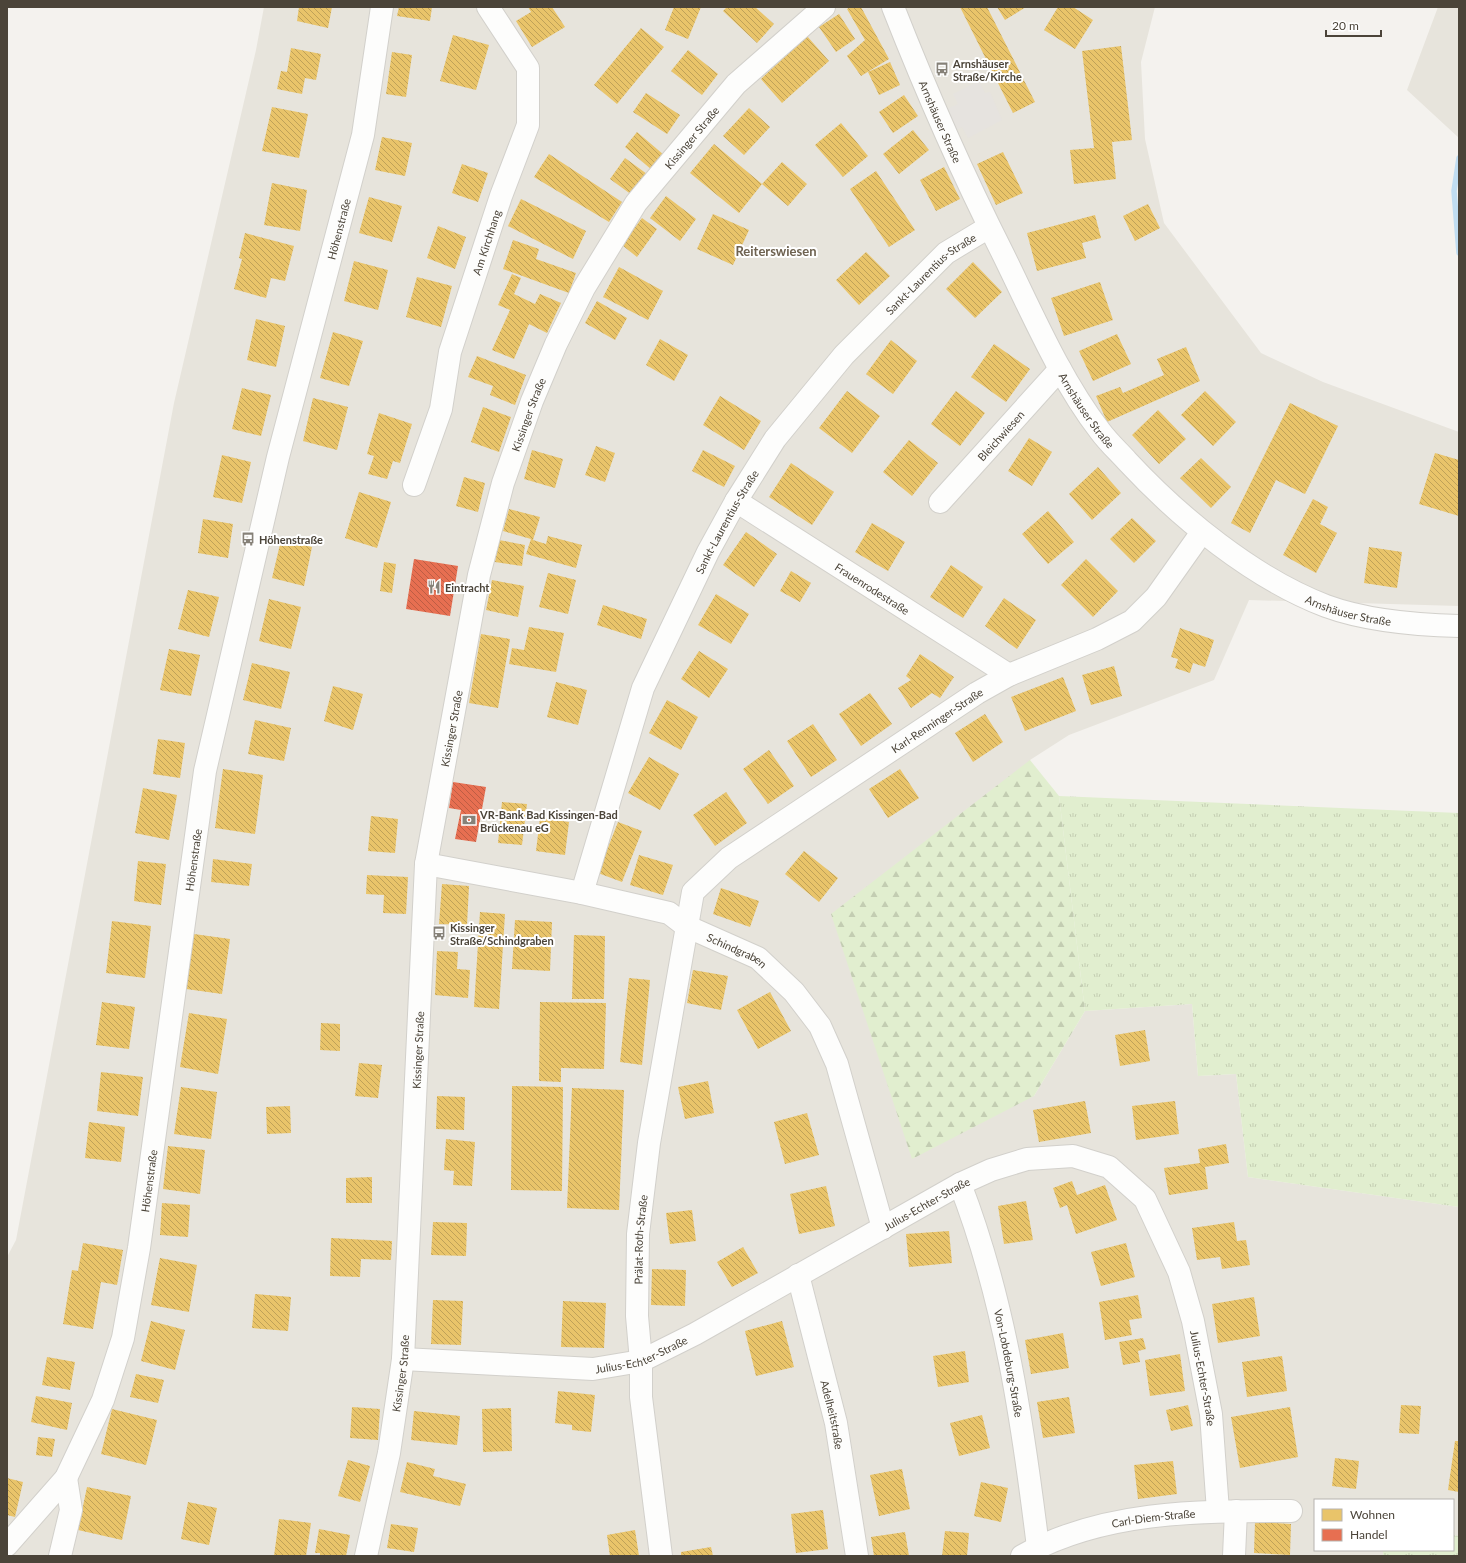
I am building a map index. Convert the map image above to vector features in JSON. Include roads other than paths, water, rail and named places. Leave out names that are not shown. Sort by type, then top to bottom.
[{"type":"street","name":"Höhenstraße","points":[[7,1545],[66,1478],[103,1400],[123,1338],[139,1248],[205,771],[278,457],[363,135],[382,7]]},
{"type":"street","name":"Am Kirchhang","points":[[414,485],[441,409],[450,352],[501,196],[528,125],[528,68],[488,7]]},
{"type":"street","name":"Kissinger Straße","points":[[366,1556],[389,1453],[403,1359],[426,864],[479,575],[503,483],[532,401],[556,344],[584,288],[636,203],[736,84],[824,7]]},
{"type":"street","name":"Arnshäuser Straße","points":[[893,7],[923,85],[989,226],[1060,369],[1100,431],[1150,486],[1202,532],[1269,578],[1326,606],[1373,618],[1459,626]]},
{"type":"street","name":"Sankt-Laurentius-Straße","points":[[582,893],[643,688],[708,552],[736,501],[775,439],[844,355],[946,253],[989,226]]},
{"type":"street","name":"Bleichwiesen","points":[[940,502],[1060,369]]},
{"type":"street","name":"Frauenrodestraße","points":[[736,501],[1009,675]]},
{"type":"street","name":"Karl-Renninger-Straße","points":[[686,926],[693,892],[729,858],[977,693],[1009,675],[1097,639],[1132,620],[1156,597],[1202,532]]},
{"type":"street","name":"Schindgraben","points":[[426,864],[582,893],[669,913],[686,926],[758,958],[794,992],[820,1026],[837,1064],[883,1228]]},
{"type":"street","name":"Prälat-Roth-Straße","points":[[661,1556],[641,1397],[637,1316],[638,1234],[649,1143],[686,926]]},
{"type":"street","name":"Julius-Echter-Straße","points":[[403,1359],[592,1369],[640,1361],[695,1334],[960,1184],[991,1170],[1027,1159],[1073,1156],[1109,1167],[1145,1199],[1179,1272],[1193,1321],[1211,1414],[1234,1556]]},
{"type":"street","name":"Von-Lobdeburg-Straße","points":[[960,1184],[972,1214],[1000,1313],[1027,1459],[1030,1552]]},
{"type":"street","name":"Adelheitstraße","points":[[798,1275],[836,1423],[857,1556]]},
{"type":"street","points":[[60,1556],[71,1510],[66,1478]]},
{"type":"street","name":"Carl-Diem-Straße","points":[[1030,1552],[1077,1531],[1124,1520],[1227,1511],[1291,1510]]},
{"type":"waterway","points":[[1459,158],[1454,191],[1459,253]]},
{"type":"place","name":"Arnshäuser Straße/Kirche","points":[[942,69]]},
{"type":"place","name":"Höhenstraße","points":[[248,539]]},
{"type":"place","name":"Eintracht","points":[[434,587]]},
{"type":"place","name":"VR-Bank Bad Kissingen-Bad Brückenau eG","points":[[469,820]]},
{"type":"place","name":"Kissinger Straße/Schindgraben","points":[[439,933]]},
{"type":"district","name":"Reiterswiesen","points":[[776,251]]}]
